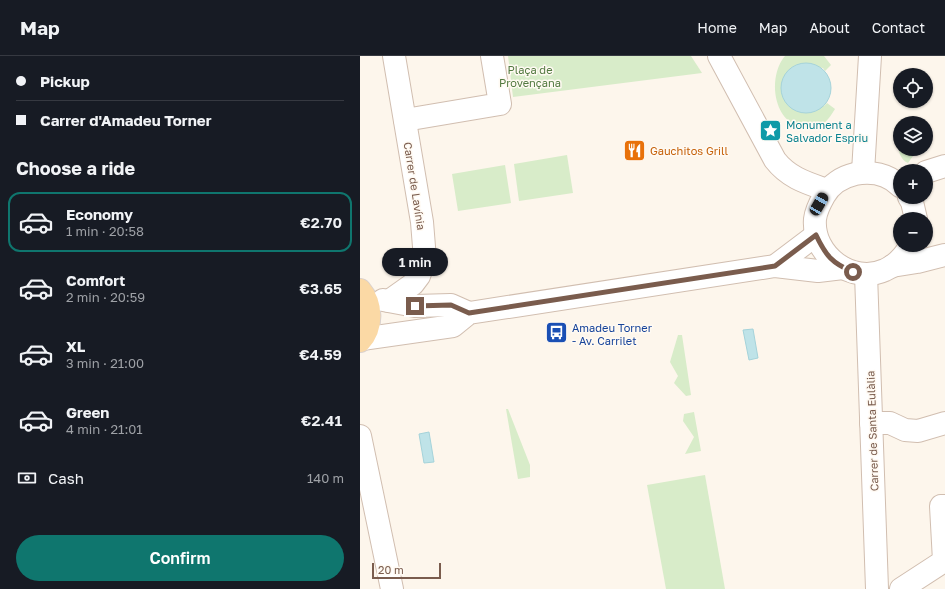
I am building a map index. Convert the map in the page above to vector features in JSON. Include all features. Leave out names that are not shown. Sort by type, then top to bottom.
[{"type":"main road","points":[[360,290],[367,300],[370,312],[367,332],[361,340]]},
{"type":"street","name":"Carrer de Lavínia","points":[[389,301],[413,284],[419,276],[424,259],[422,222],[394,56]]},
{"type":"street","points":[[405,120],[500,104],[492,56]]},
{"type":"street","points":[[718,56],[775,160],[782,169],[792,176],[827,190]]},
{"type":"street","points":[[863,172],[870,56]]},
{"type":"street","points":[[933,170],[945,166]]},
{"type":"street","points":[[893,181],[888,177],[876,173],[863,172],[850,175],[838,181],[827,190],[819,204],[815,219],[816,235],[824,252],[843,268],[853,272],[866,274],[885,270],[902,258],[906,252]]},
{"type":"street","points":[[775,266],[816,235]]},
{"type":"street","points":[[892,266],[945,255]]},
{"type":"street","points":[[361,340],[453,326],[469,313],[775,266],[818,271],[843,268]]},
{"type":"street","name":"Carrer de Santa Eulàlia","points":[[866,274],[877,589]]},
{"type":"street","points":[[360,290],[375,297],[389,301],[415,306],[451,305],[469,313]]},
{"type":"street","points":[[871,423],[890,423],[905,430],[918,430],[945,423]]},
{"type":"street","points":[[360,436],[370,528],[392,589]]},
{"type":"street","points":[[901,589],[944,561],[941,506],[945,506]]},
{"type":"green space","name":"Plaça de Provençana","points":[[508,56],[691,56],[702,73],[513,97]]},
{"type":"green space","points":[[785,56],[824,56],[831,65],[825,71],[823,68],[796,65],[787,73],[782,83],[782,94],[788,105],[824,106],[827,103],[835,109],[827,120],[819,126],[814,128],[806,128],[795,125],[786,118],[780,109],[776,99],[776,76],[779,65]]},
{"type":"green space","points":[[567,155],[573,193],[519,201],[514,164]]},
{"type":"green space","points":[[901,156],[913,156],[908,163]]},
{"type":"green space","points":[[505,165],[511,203],[458,211],[452,174]]},
{"type":"green space","points":[[678,335],[682,335],[691,395],[686,396],[674,383],[678,376],[670,362]]},
{"type":"green space","points":[[506,409],[508,409],[530,465],[530,477],[518,479]]},
{"type":"green space","points":[[694,412],[701,451],[685,454],[694,437],[683,421],[684,414]]},
{"type":"green space","points":[[705,475],[725,589],[666,589],[647,485]]},
{"type":"water","points":[[801,63],[811,63],[824,70],[831,83],[831,93],[824,106],[811,113],[801,113],[792,109],[785,102],[781,93],[781,83],[785,74],[792,67]]},
{"type":"water","points":[[753,329],[758,358],[749,360],[743,330]]},
{"type":"water","points":[[429,432],[434,462],[424,463],[419,434]]},
{"type":"place","name":"Monument a Salvador Espriu","points":[[771,130]]},
{"type":"place","name":"Gauchitos Grill","points":[[634,150]]},
{"type":"place","name":"Amadeu Torner - Av. Carrilet","points":[[557,333]]},
{"type":"route","points":[[415,306],[451,305],[469,313],[775,266],[816,235],[824,252],[833,261],[843,268],[853,272]]}]
